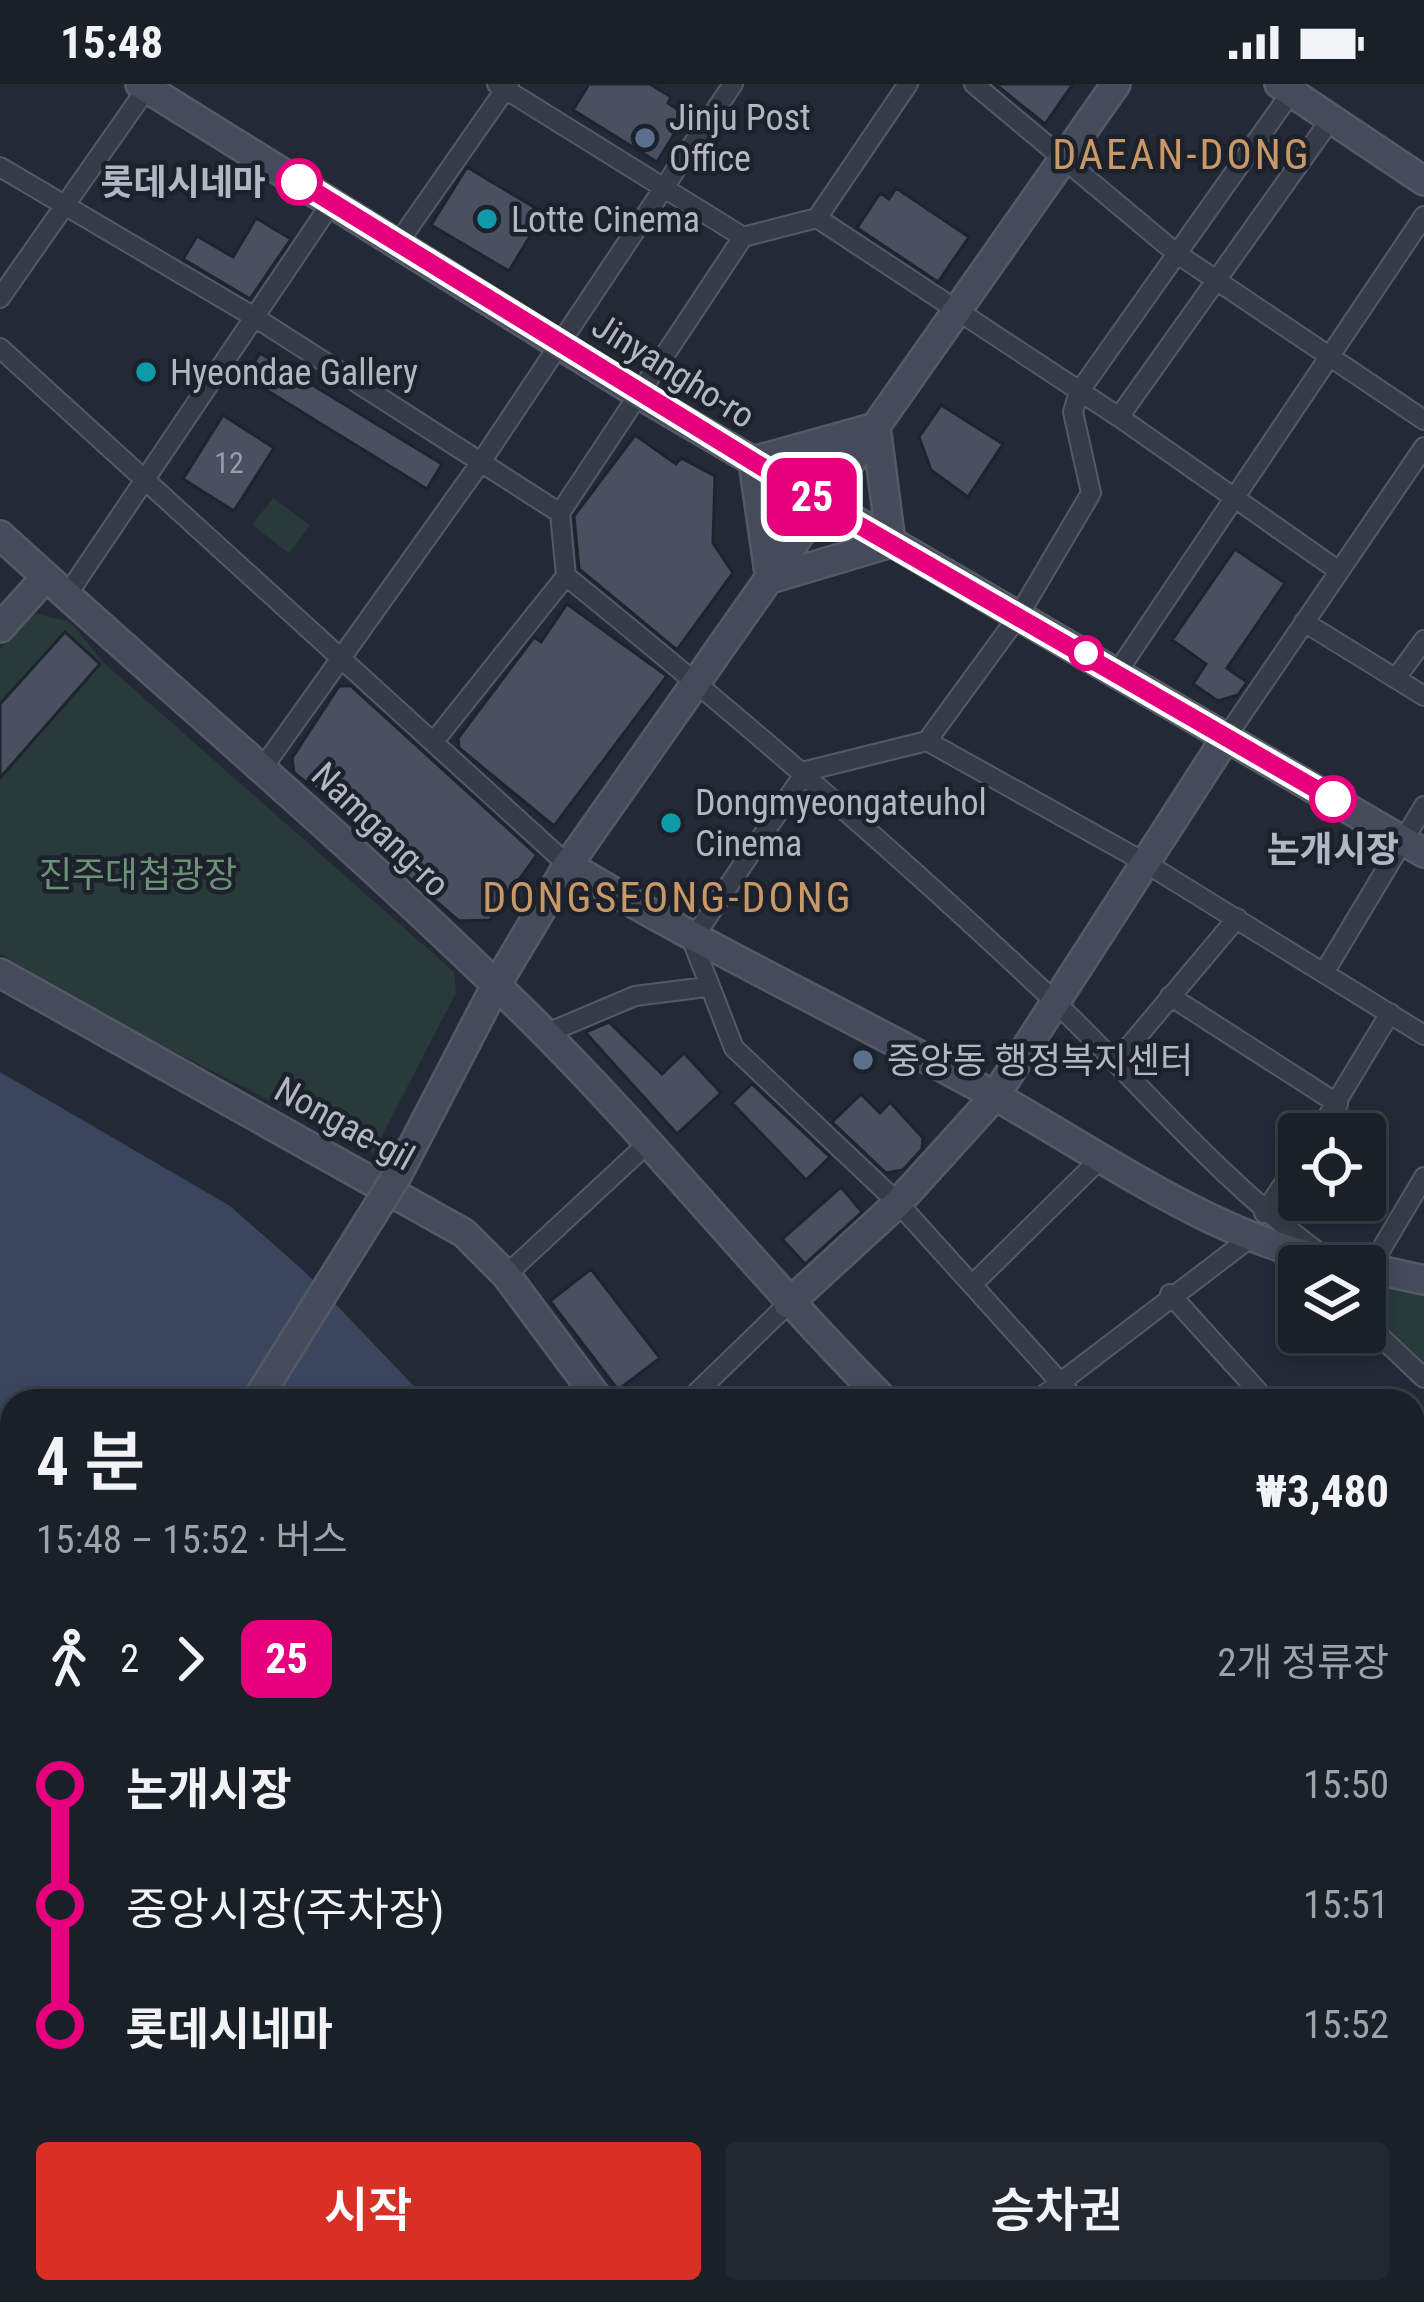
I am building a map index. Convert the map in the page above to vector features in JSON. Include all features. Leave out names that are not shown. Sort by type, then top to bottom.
[{"type":"street","points":[[264,766],[481,462],[733,84]]},
{"type":"street","points":[[435,740],[566,576],[560,513],[743,237],[818,218],[908,84]]},
{"type":"street","points":[[974,84],[1176,254],[1424,420]]},
{"type":"street","points":[[264,1389],[398,1174],[495,987],[568,865],[1117,84]]},
{"type":"street","points":[[0,298],[146,85]]},
{"type":"street","name":"Jinyangho-ro","points":[[146,85],[640,395],[1414,847]]},
{"type":"street","points":[[398,243],[504,86],[743,237]]},
{"type":"street","points":[[692,940],[806,771],[927,741],[1019,615],[1091,494],[1073,412],[1079,392],[1289,87],[1424,181]]},
{"type":"street","points":[[1119,417],[1331,119]]},
{"type":"street","points":[[0,167],[256,318],[560,513]]},
{"type":"street","points":[[0,628],[56,586],[147,481],[332,202]]},
{"type":"street","points":[[1118,671],[1424,215]]},
{"type":"street","points":[[818,218],[1119,417],[1339,571]]},
{"type":"street","points":[[0,348],[568,865],[692,940],[994,1096],[1159,1193],[1259,1224],[1305,1245]]},
{"type":"street","points":[[770,579],[753,461],[876,427]]},
{"type":"street","points":[[770,579],[892,544],[876,427]]},
{"type":"street","points":[[700,1389],[898,1203],[994,1096],[1227,736],[1421,456]]},
{"type":"street","name":"Namgang-ro","points":[[0,535],[264,766],[545,1034],[788,1304],[874,1389]]},
{"type":"street","points":[[566,576],[806,771],[1055,1002],[1116,1062],[1259,1224]]},
{"type":"street","points":[[1304,622],[1424,696]]},
{"type":"street","points":[[1396,678],[1424,640]]},
{"type":"street","points":[[927,741],[1144,862],[1424,1035]]},
{"type":"street","points":[[1325,971],[1414,847],[1424,806]]},
{"type":"street","points":[[1116,1062],[1237,918]]},
{"type":"street","points":[[692,940],[706,987],[734,1048],[898,1203],[1066,1389]]},
{"type":"street","name":"Nongae-gil","points":[[0,973],[122,1046],[464,1233],[506,1274],[591,1389]]},
{"type":"street","points":[[545,1034],[634,996],[706,987]]},
{"type":"street","points":[[1170,996],[1338,1104]]},
{"type":"street","points":[[1332,1113],[1390,1013]]},
{"type":"street","points":[[506,1274],[647,1144]]},
{"type":"street","points":[[972,1286],[1100,1159]]},
{"type":"street","points":[[1368,1245],[1424,1177]]},
{"type":"street","points":[[1051,1389],[1259,1224],[1278,1194]]},
{"type":"street","points":[[1386,1273],[1424,1280]]},
{"type":"street","points":[[1170,1294],[1256,1389]]},
{"type":"street","points":[[1386,1342],[1424,1378]]},
{"type":"green space","points":[[273,498],[310,525],[289,553],[252,525]]},
{"type":"green space","name":"진주대첩광장","points":[[35,613],[70,622],[104,663],[454,972],[456,993],[373,1153],[98,1013],[0,953],[0,649]]},
{"type":"green space","points":[[1386,1272],[1424,1280],[1424,1378],[1386,1342]]},
{"type":"water","points":[[0,1072],[230,1206],[305,1272],[417,1389],[0,1389]]},
{"type":"building","name":"Jinju Post Office","points":[[589,84],[650,84],[671,97],[668,103],[686,115],[657,162],[573,110]]},
{"type":"building","points":[[995,84],[1073,84],[1045,124]]},
{"type":"building","name":"Lotte Cinema","points":[[467,167],[544,213],[509,271],[431,225]]},
{"type":"building","points":[[896,188],[969,237],[938,282],[857,228],[880,193],[889,199]]},
{"type":"building","points":[[256,218],[291,239],[250,299],[183,259],[197,236],[233,257]]},
{"type":"building","points":[[260,353],[442,464],[427,489],[245,377]]},
{"type":"building","points":[[941,405],[1003,444],[968,497],[931,470],[919,437]]},
{"type":"building","points":[[223,415],[274,448],[234,511],[183,479]]},
{"type":"building","points":[[635,435],[676,464],[681,458],[715,476],[713,543],[733,573],[677,650],[579,569],[574,516]]},
{"type":"building","points":[[1235,549],[1285,583],[1227,668],[1247,682],[1238,695],[1218,701],[1193,684],[1206,664],[1172,640]]},
{"type":"building","points":[[567,604],[667,676],[554,826],[459,748],[458,738],[534,637],[541,642]]},
{"type":"building","points":[[65,632],[100,664],[0,778],[0,704]]},
{"type":"building","points":[[339,686],[351,686],[537,855],[490,920],[459,921],[410,879],[373,837],[376,834],[294,773],[292,758]]},
{"type":"building","points":[[609,1022],[662,1074],[684,1053],[721,1093],[677,1134],[585,1032]]},
{"type":"building","points":[[752,1084],[830,1157],[806,1180],[732,1103]]},
{"type":"building","points":[[861,1094],[880,1113],[890,1102],[923,1138],[922,1149],[903,1170],[886,1173],[832,1122]]},
{"type":"building","points":[[841,1187],[862,1212],[805,1264],[782,1239]]},
{"type":"building","points":[[591,1269],[660,1358],[617,1389],[550,1301]]},
{"type":"bus line","name":"25","points":[[299,182],[824,505],[1333,799]]},
{"type":"place","name":"Jinju Post Office","points":[[645,138]]},
{"type":"place","name":"롯데시네마","points":[[299,182]]},
{"type":"place","name":"Lotte Cinema","points":[[487,219]]},
{"type":"place","name":"Hyeondae Gallery","points":[[146,372]]},
{"type":"place","name":"논개시장","points":[[1333,799]]},
{"type":"place","name":"Dongmyeongateuhol Cinema","points":[[671,823]]},
{"type":"place","name":"중앙동 행정복지센터","points":[[863,1060]]},
{"type":"district","name":"DAEAN-DONG","points":[[1182,154]]},
{"type":"district","name":"DONGSEONG-DONG","points":[[668,897]]}]
